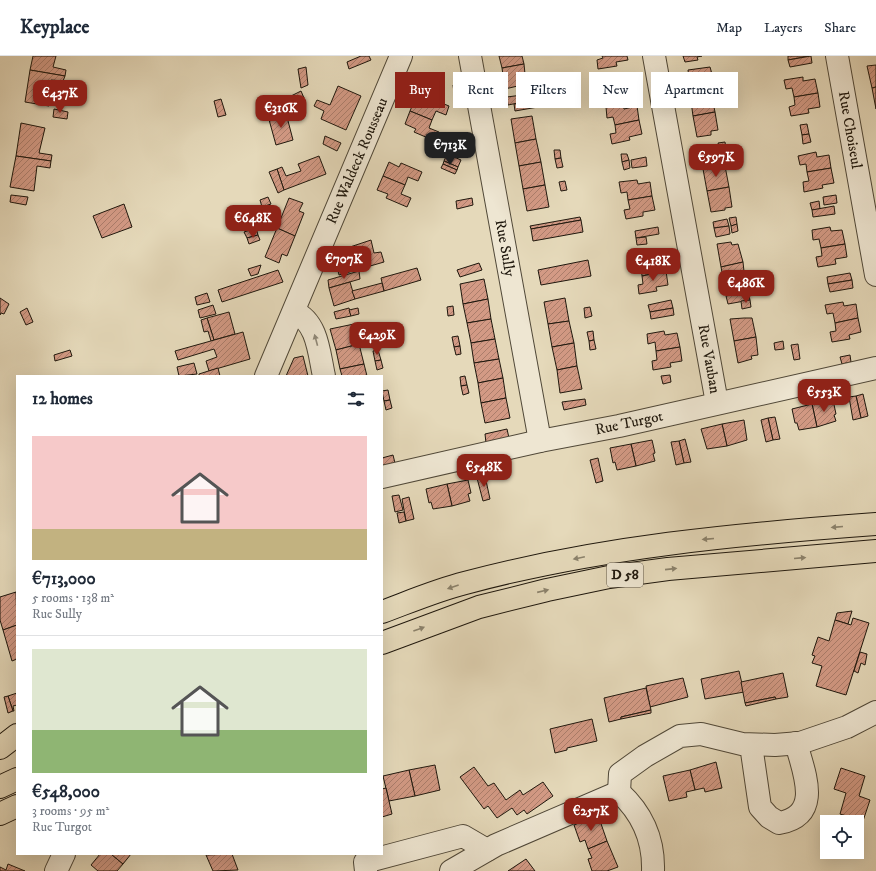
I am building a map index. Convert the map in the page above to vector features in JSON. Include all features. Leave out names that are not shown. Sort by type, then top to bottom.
[{"type":"highway","name":"D 58","points":[[383,612],[464,583],[611,551],[668,543],[876,524]]},
{"type":"highway","name":"D 58","points":[[383,643],[479,607],[547,590],[609,577],[668,569],[876,551]]},
{"type":"highway","points":[[0,748],[16,736]]},
{"type":"highway","points":[[0,787],[16,779]]},
{"type":"highway","points":[[0,814],[16,806]]},
{"type":"street","name":"Rue Waldeck Rousseau","points":[[266,375],[401,56]]},
{"type":"street","name":"Rue Sully","points":[[470,56],[540,441]]},
{"type":"street","name":"Rue Vauban","points":[[654,56],[716,403]]},
{"type":"street","name":"Rue Choiseul","points":[[837,56],[876,275]]},
{"type":"street","points":[[294,312],[303,316],[315,335],[324,375]]},
{"type":"street","name":"Rue Turgot","points":[[383,477],[540,441],[619,426],[876,368]]},
{"type":"street","points":[[619,792],[620,774],[645,756],[680,736],[701,734],[751,745],[796,744],[847,727],[876,712]]},
{"type":"street","points":[[751,745],[760,807],[769,817],[779,823],[792,820],[802,810],[808,799],[808,784],[796,744]]},
{"type":"street","points":[[451,871],[487,850],[619,792]]},
{"type":"street","points":[[619,792],[634,805],[646,828],[654,856],[653,871]]},
{"type":"street","points":[[366,871],[365,862],[463,836],[487,850]]},
{"type":"street","points":[[56,871],[64,855]]},
{"type":"building","points":[[33,56],[56,56],[53,67],[66,70],[65,76],[30,70]]},
{"type":"building","points":[[361,56],[369,56],[371,60],[349,69],[347,62]]},
{"type":"building","points":[[499,56],[522,56],[524,64],[502,68]]},
{"type":"building","points":[[602,56],[627,56],[628,60],[616,62],[617,66],[598,69],[597,60],[603,58]]},
{"type":"building","points":[[683,56],[702,56],[697,57],[698,60],[685,62]]},
{"type":"building","points":[[788,56],[809,56],[788,60]]},
{"type":"building","points":[[811,56],[812,63],[790,67],[788,60]]},
{"type":"building","points":[[524,64],[525,72],[516,72],[516,86],[508,88],[508,72],[503,72],[502,68]]},
{"type":"building","points":[[876,65],[876,87],[872,88],[867,66]]},
{"type":"building","points":[[306,67],[308,85],[301,88],[298,69]]},
{"type":"building","points":[[710,67],[711,72],[688,72],[688,70]]},
{"type":"building","points":[[30,70],[65,76],[63,81],[51,80],[49,106],[25,102]]},
{"type":"building","points":[[803,77],[803,81],[815,79],[818,93],[794,97],[792,88],[786,89],[784,80]]},
{"type":"building","points":[[338,86],[361,96],[346,130],[321,119],[324,111],[314,106],[317,100],[330,105]]},
{"type":"building","points":[[876,87],[876,109],[872,88]]},
{"type":"building","points":[[301,91],[304,98],[292,104],[289,97]]},
{"type":"building","points":[[818,93],[820,107],[808,109],[809,113],[791,116],[789,107],[795,105],[794,97]]},
{"type":"building","points":[[516,96],[516,103],[508,105],[508,97]]},
{"type":"building","points":[[221,99],[226,115],[218,117],[214,101]]},
{"type":"building","points":[[445,104],[449,106],[446,115],[436,111],[432,120],[410,111],[411,108],[445,108]]},
{"type":"building","points":[[514,104],[516,104],[516,108],[532,108],[515,111]]},
{"type":"building","points":[[606,108],[637,108],[639,120],[615,125],[613,117],[607,118]]},
{"type":"building","points":[[692,108],[714,108],[715,112],[693,116]]},
{"type":"building","points":[[54,109],[68,112],[67,119],[53,117]]},
{"type":"building","points":[[410,111],[432,120],[429,128],[439,132],[435,141],[414,132],[416,129],[405,124]]},
{"type":"building","points":[[715,112],[718,130],[711,131],[711,135],[697,137],[693,116]]},
{"type":"building","points":[[268,116],[287,117],[293,140],[276,145]]},
{"type":"building","points":[[532,116],[536,139],[515,143],[511,119]]},
{"type":"building","points":[[639,120],[642,134],[629,137],[630,140],[612,144],[610,134],[616,133],[615,125]]},
{"type":"building","points":[[21,123],[45,128],[39,153],[52,155],[51,161],[16,156]]},
{"type":"building","points":[[807,124],[809,134],[802,135],[800,125]]},
{"type":"building","points":[[809,134],[811,142],[803,144],[802,135]]},
{"type":"building","points":[[325,136],[341,143],[337,151],[323,144]]},
{"type":"building","points":[[536,139],[541,162],[519,166],[515,143]]},
{"type":"building","points":[[725,142],[726,149],[720,151],[718,143]]},
{"type":"building","points":[[726,149],[728,157],[721,158],[720,151]]},
{"type":"building","points":[[554,150],[560,150],[561,158],[555,159]]},
{"type":"building","points":[[716,151],[717,159],[702,161],[701,154]]},
{"type":"building","points":[[816,152],[817,157],[829,155],[831,168],[807,172],[806,164],[800,165],[798,156]]},
{"type":"building","points":[[447,154],[461,160],[458,167],[444,161]]},
{"type":"building","points":[[621,154],[627,154],[629,160],[622,162]]},
{"type":"building","points":[[16,156],[51,161],[50,168],[37,166],[34,191],[10,187]]},
{"type":"building","points":[[319,156],[326,174],[284,190],[277,169],[282,167],[286,176],[301,171],[298,164]]},
{"type":"building","points":[[646,157],[647,166],[632,168],[631,160]]},
{"type":"building","points":[[561,158],[563,167],[557,168],[555,159]]},
{"type":"building","points":[[629,160],[630,168],[624,170],[622,162]]},
{"type":"building","points":[[444,161],[458,167],[457,170],[443,164]]},
{"type":"building","points":[[389,162],[399,167],[401,163],[422,172],[418,181],[408,177],[405,185],[383,176]]},
{"type":"building","points":[[541,162],[545,185],[523,189],[519,166]]},
{"type":"building","points":[[443,164],[457,170],[455,174],[441,168]]},
{"type":"building","points":[[725,166],[729,187],[707,191],[703,169]]},
{"type":"building","points":[[831,168],[834,183],[822,185],[823,188],[804,192],[803,182],[809,181],[807,172]]},
{"type":"building","points":[[277,169],[284,190],[278,193],[269,172]]},
{"type":"building","points":[[383,176],[405,185],[401,194],[411,198],[407,207],[386,198],[388,194],[377,190]]},
{"type":"building","points":[[637,180],[638,184],[650,182],[652,196],[628,200],[627,192],[621,193],[619,182]]},
{"type":"building","points":[[565,181],[567,190],[561,191],[559,182]]},
{"type":"building","points":[[545,185],[549,207],[527,211],[523,189]]},
{"type":"building","points":[[729,187],[732,207],[725,208],[725,210],[711,212],[707,191]]},
{"type":"building","points":[[11,195],[28,197],[26,205],[10,202]]},
{"type":"building","points":[[836,195],[837,203],[824,205],[823,197]]},
{"type":"building","points":[[652,196],[655,210],[643,212],[643,216],[626,219],[624,210],[630,209],[628,200]]},
{"type":"building","points":[[268,197],[271,204],[262,207],[260,200]]},
{"type":"building","points":[[289,198],[303,203],[299,211],[304,213],[295,236],[277,228]]},
{"type":"building","points":[[472,198],[473,205],[457,209],[456,201]]},
{"type":"building","points":[[819,201],[820,209],[812,210],[810,203]]},
{"type":"building","points":[[124,204],[132,227],[102,238],[93,216]]},
{"type":"building","points":[[834,206],[835,214],[813,217],[812,210]]},
{"type":"building","points":[[580,217],[581,220],[531,229],[530,226]]},
{"type":"building","points":[[736,217],[737,224],[731,226],[729,218]]},
{"type":"building","points":[[727,219],[729,226],[714,228],[713,222]]},
{"type":"building","points":[[581,220],[583,232],[533,241],[531,229]]},
{"type":"building","points":[[737,224],[738,231],[732,233],[731,226]]},
{"type":"building","points":[[729,226],[730,234],[716,237],[714,228]]},
{"type":"building","points":[[658,227],[659,234],[636,238],[635,231]]},
{"type":"building","points":[[830,227],[831,231],[842,230],[845,244],[821,248],[819,239],[813,240],[812,230]]},
{"type":"building","points":[[256,228],[258,235],[247,238],[244,232]]},
{"type":"building","points":[[277,228],[295,236],[287,256],[282,254],[279,263],[265,257]]},
{"type":"building","points":[[258,235],[260,240],[249,244],[247,238]]},
{"type":"building","points":[[646,237],[647,244],[637,245],[636,238]]},
{"type":"building","points":[[371,240],[374,253],[381,252],[384,262],[339,275],[336,262],[341,250]]},
{"type":"building","points":[[731,242],[732,245],[738,244],[743,262],[721,267],[717,244]]},
{"type":"building","points":[[845,244],[847,257],[835,259],[836,264],[818,267],[816,257],[822,256],[821,248]]},
{"type":"building","points":[[650,256],[651,259],[663,257],[666,271],[642,276],[641,267],[635,268],[633,258]]},
{"type":"building","points":[[588,260],[591,276],[541,285],[538,270]]},
{"type":"building","points":[[743,262],[745,281],[738,282],[738,286],[725,288],[721,267]]},
{"type":"building","points":[[479,263],[482,270],[460,277],[457,270]]},
{"type":"building","points":[[261,265],[258,274],[251,276],[248,269]]},
{"type":"building","points":[[417,268],[421,280],[384,291],[381,278]]},
{"type":"building","points":[[278,270],[283,282],[222,302],[218,290]]},
{"type":"building","points":[[359,271],[360,279],[329,288],[328,280]]},
{"type":"building","points":[[666,271],[668,285],[656,287],[657,291],[639,294],[638,285],[643,284],[642,276]]},
{"type":"building","points":[[850,273],[852,280],[828,284],[827,277]]},
{"type":"building","points":[[484,279],[488,299],[463,304],[460,284]]},
{"type":"building","points":[[852,280],[853,288],[830,292],[828,284]]},
{"type":"building","points":[[350,282],[355,299],[334,306],[329,288]]},
{"type":"building","points":[[382,283],[384,291],[355,299],[352,291]]},
{"type":"building","points":[[748,292],[750,300],[728,304],[726,296]]},
{"type":"building","points":[[207,293],[210,302],[197,305],[195,297]]},
{"type":"building","points":[[0,298],[9,304],[4,314],[1,313],[0,315]]},
{"type":"building","points":[[565,298],[569,321],[548,324],[544,302]]},
{"type":"building","points":[[488,299],[491,319],[467,323],[463,304]]},
{"type":"building","points":[[671,300],[673,308],[650,312],[648,305]]},
{"type":"building","points":[[750,300],[751,307],[742,309],[741,301]]},
{"type":"building","points":[[843,302],[844,306],[856,304],[858,318],[835,323],[833,313],[827,314],[825,305]]},
{"type":"building","points":[[213,305],[216,314],[200,318],[198,310]]},
{"type":"building","points":[[453,306],[454,315],[448,316],[447,307]]},
{"type":"building","points":[[590,307],[592,316],[585,318],[584,308]]},
{"type":"building","points":[[27,308],[33,322],[26,325],[20,312]]},
{"type":"building","points":[[349,308],[351,316],[336,319],[334,312]]},
{"type":"building","points":[[358,308],[359,314],[351,316],[349,310]]},
{"type":"building","points":[[673,308],[674,315],[651,319],[650,312]]},
{"type":"building","points":[[229,312],[235,334],[214,340],[207,318]]},
{"type":"building","points":[[207,318],[214,340],[211,341],[208,331],[204,332],[201,320]]},
{"type":"building","points":[[752,318],[756,337],[734,341],[730,319]]},
{"type":"building","points":[[858,318],[861,332],[849,335],[850,339],[832,342],[830,332],[836,331],[835,323]]},
{"type":"building","points":[[491,319],[495,339],[471,343],[467,323]]},
{"type":"building","points":[[569,321],[574,343],[552,347],[548,324]]},
{"type":"building","points":[[354,324],[359,344],[336,350],[330,329]]},
{"type":"building","points":[[593,331],[594,340],[589,341],[587,332]]},
{"type":"building","points":[[664,331],[665,335],[677,333],[680,347],[656,351],[655,342],[648,344],[647,334]]},
{"type":"building","points":[[243,332],[250,359],[209,371],[206,361],[217,357],[214,349],[178,360],[175,351]]},
{"type":"building","points":[[458,336],[460,346],[454,347],[452,337]]},
{"type":"building","points":[[756,337],[758,355],[751,356],[752,359],[738,363],[734,341]]},
{"type":"building","points":[[495,339],[499,359],[474,363],[471,343]]},
{"type":"building","points":[[594,340],[596,349],[590,350],[589,341]]},
{"type":"building","points":[[783,341],[784,349],[775,350],[774,343]]},
{"type":"building","points":[[574,343],[577,366],[557,370],[552,347]]},
{"type":"building","points":[[359,344],[364,364],[340,369],[336,350]]},
{"type":"building","points":[[798,344],[800,359],[794,360],[791,345]]},
{"type":"building","points":[[460,346],[461,354],[456,355],[454,347]]},
{"type":"building","points":[[680,347],[682,361],[670,363],[671,367],[653,370],[652,361],[657,360],[656,351]]},
{"type":"building","points":[[70,350],[72,356],[55,361],[54,355]]},
{"type":"building","points":[[378,350],[381,360],[375,361],[373,351]]},
{"type":"building","points":[[850,355],[851,362],[842,364],[840,357]]},
{"type":"building","points":[[303,356],[308,375],[286,375],[294,358]]},
{"type":"building","points":[[499,359],[503,378],[478,383],[474,363]]},
{"type":"building","points":[[381,360],[383,368],[377,370],[375,361]]},
{"type":"building","points":[[194,363],[197,374],[179,375],[177,367]]},
{"type":"building","points":[[364,364],[367,375],[342,375],[340,369]]},
{"type":"building","points":[[577,366],[582,389],[560,393],[557,370]]},
{"type":"building","points":[[218,368],[220,375],[199,375]]},
{"type":"building","points":[[670,375],[671,382],[663,384],[661,376]]},
{"type":"building","points":[[465,376],[467,385],[461,386],[460,377]]},
{"type":"building","points":[[503,378],[506,398],[481,403],[478,383]]},
{"type":"building","points":[[467,385],[469,393],[463,395],[461,386]]},
{"type":"building","points":[[388,390],[390,400],[384,401],[383,391]]},
{"type":"building","points":[[863,394],[868,416],[861,418],[856,396]]},
{"type":"building","points":[[856,396],[861,418],[853,420],[849,397]]},
{"type":"building","points":[[506,398],[510,418],[485,423],[481,403]]},
{"type":"building","points":[[585,399],[586,405],[564,410],[562,402]]},
{"type":"building","points":[[390,400],[392,408],[386,410],[384,401]]},
{"type":"building","points":[[833,400],[836,421],[817,427],[812,404]]},
{"type":"building","points":[[812,404],[817,427],[799,430],[797,423],[795,423],[792,409]]},
{"type":"building","points":[[775,417],[780,439],[773,440],[768,418]]},
{"type":"building","points":[[768,418],[773,440],[766,442],[761,420]]},
{"type":"building","points":[[744,420],[747,440],[727,446],[722,424]]},
{"type":"building","points":[[722,424],[727,446],[707,449],[701,429]]},
{"type":"building","points":[[507,429],[509,438],[486,443],[485,434]]},
{"type":"building","points":[[685,439],[691,462],[684,463],[679,441]]},
{"type":"building","points":[[652,440],[655,461],[636,466],[631,444]]},
{"type":"building","points":[[679,441],[684,463],[676,465],[671,442]]},
{"type":"building","points":[[631,444],[636,466],[617,470],[615,462],[613,463],[610,448]]},
{"type":"building","points":[[393,455],[395,463],[383,466],[383,458]]},
{"type":"building","points":[[598,458],[603,481],[596,483],[590,460]]},
{"type":"building","points":[[485,476],[490,499],[483,501],[477,478]]},
{"type":"building","points":[[468,480],[471,493],[468,494],[470,501],[452,506],[447,484]]},
{"type":"building","points":[[447,484],[452,506],[433,509],[431,502],[429,503],[426,489]]},
{"type":"building","points":[[399,495],[403,510],[395,512],[392,496]]},
{"type":"building","points":[[409,497],[414,519],[406,521],[402,499]]},
{"type":"building","points":[[404,512],[406,521],[399,523],[397,513]]},
{"type":"building","points":[[16,592],[16,625],[3,630],[0,620],[0,597]]},
{"type":"building","points":[[852,611],[848,624],[835,620],[837,613]]},
{"type":"building","points":[[853,618],[869,623],[846,695],[816,686],[822,666],[812,663],[815,656],[812,655],[818,637],[829,641],[835,620],[851,625]]},
{"type":"building","points":[[16,625],[16,659],[12,661],[3,630]]},
{"type":"building","points":[[860,652],[867,654],[865,665],[861,663],[858,673],[854,671]]},
{"type":"building","points":[[739,671],[744,692],[705,699],[701,679]]},
{"type":"building","points":[[783,673],[788,697],[776,699],[775,697],[745,703],[741,682]]},
{"type":"building","points":[[683,678],[688,697],[650,707],[646,686]]},
{"type":"building","points":[[646,688],[651,710],[621,717],[621,719],[609,722],[604,698]]},
{"type":"building","points":[[16,693],[16,705],[13,706],[14,711],[13,711],[8,696]]},
{"type":"building","points":[[8,696],[13,711],[8,713],[4,697]]},
{"type":"building","points":[[775,697],[776,699],[746,706],[745,703]]},
{"type":"building","points":[[651,710],[651,713],[621,719],[621,717]]},
{"type":"building","points":[[592,719],[597,741],[567,748],[567,750],[555,753],[550,729]]},
{"type":"building","points":[[716,762],[722,788],[705,792],[704,788],[695,790],[690,770]]},
{"type":"building","points":[[435,765],[440,790],[415,796],[409,770]]},
{"type":"building","points":[[474,767],[488,786],[494,783],[506,800],[520,790],[523,795],[543,782],[553,796],[527,814],[524,810],[517,815],[512,808],[497,818],[488,806],[484,809],[460,777]]},
{"type":"building","points":[[841,768],[865,776],[859,796],[870,800],[864,818],[864,815],[840,814],[846,793],[834,789]]},
{"type":"building","points":[[409,770],[415,796],[389,801],[383,776]]},
{"type":"building","points":[[690,770],[695,790],[686,792],[687,797],[669,801],[663,776]]},
{"type":"building","points":[[386,788],[392,814],[383,817],[383,789]]},
{"type":"building","points":[[598,815],[607,841],[588,849],[585,840],[580,842],[574,825]]},
{"type":"building","points":[[607,841],[618,867],[607,871],[592,871],[588,859],[592,858],[588,849]]},
{"type":"building","points":[[99,855],[112,855],[123,864],[117,871],[98,871],[91,865]]},
{"type":"building","points":[[112,855],[130,855],[123,864]]},
{"type":"building","points":[[206,855],[232,855],[238,870],[213,871]]},
{"type":"building","points":[[526,859],[535,871],[508,871]]},
{"type":"building","points":[[8,864],[25,871],[0,871],[0,867],[6,870]]}]
